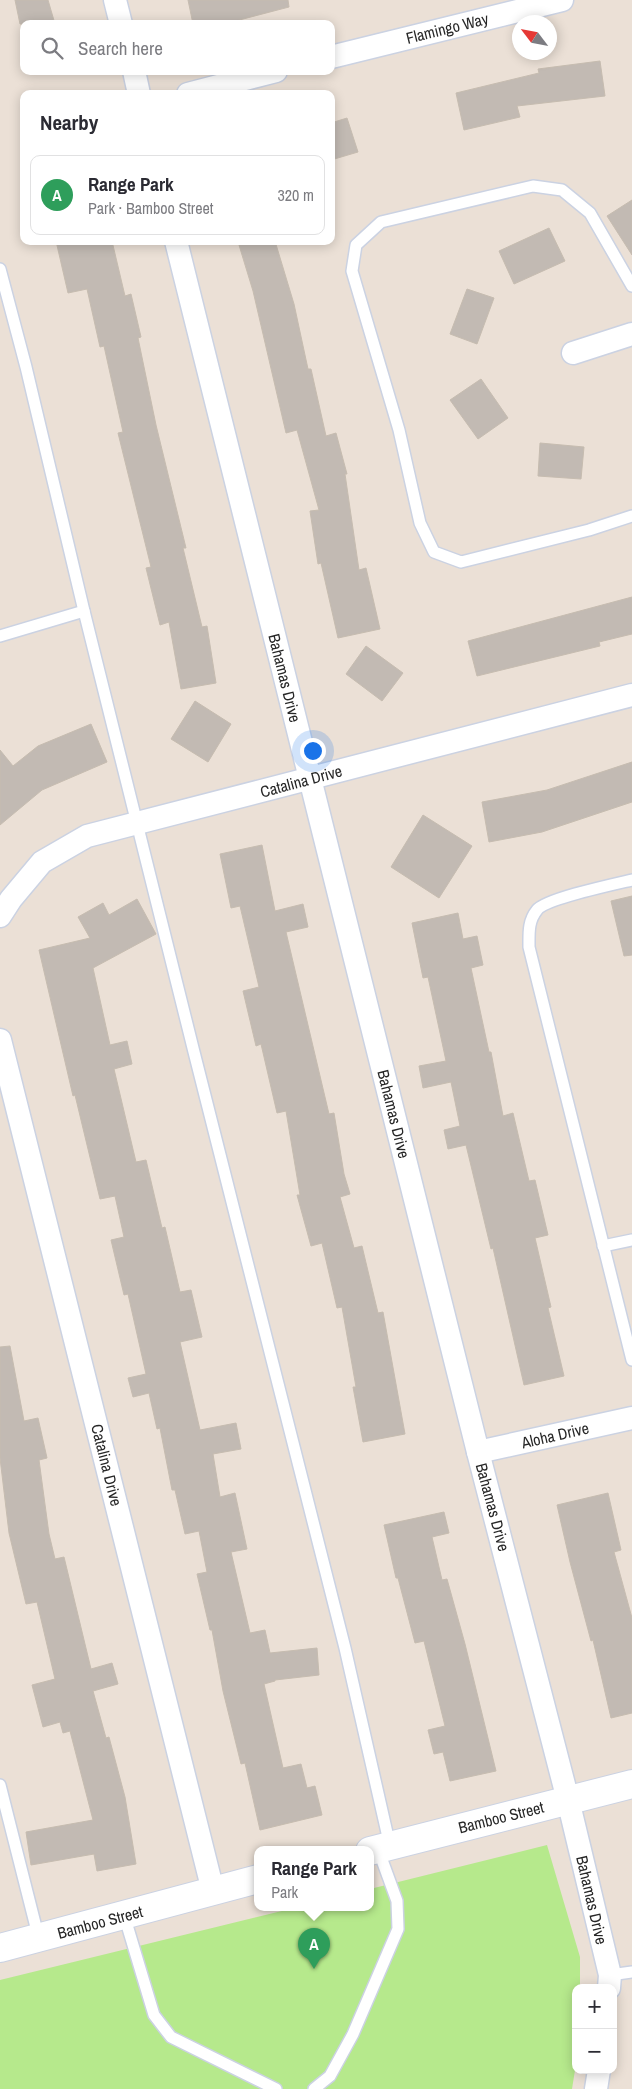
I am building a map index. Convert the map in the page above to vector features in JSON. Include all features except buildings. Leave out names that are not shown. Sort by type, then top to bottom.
[{"type":"street","points":[[115,0],[120,20]]},
{"type":"street","name":"Flamingo Way","points":[[335,56],[562,0]]},
{"type":"street","points":[[135,75],[139,90]]},
{"type":"street","points":[[203,90],[261,75]]},
{"type":"street","name":"Bahamas Drive","points":[[177,245],[478,1452],[568,1800],[610,1982]]},
{"type":"street","points":[[573,353],[632,334]]},
{"type":"street","name":"Catalina Drive","points":[[0,916],[11,899],[42,862],[87,836],[632,695]]},
{"type":"street","name":"Catalina Drive","points":[[0,1040],[213,1891]]},
{"type":"street","name":"Aloha Drive","points":[[478,1452],[632,1418]]},
{"type":"street","name":"Bamboo Street","points":[[379,1848],[632,1784]]},
{"type":"street","name":"Bamboo Street","points":[[0,1948],[254,1881]]},
{"type":"street","points":[[596,2089],[599,2074]]},
{"type":"lane","points":[[632,286],[590,213],[562,190],[533,186],[381,222],[356,245],[352,271],[399,430],[420,523],[434,552],[461,562],[589,530],[632,516]]},
{"type":"lane","points":[[0,268],[26,367],[84,611],[345,1648],[379,1848],[397,1901],[398,1929],[353,2034],[330,2076],[314,2089]]},
{"type":"lane","points":[[0,636],[84,611]]},
{"type":"lane","points":[[632,880],[558,900],[538,908],[529,925],[529,947],[632,1360]]},
{"type":"lane","points":[[603,1246],[632,1240]]},
{"type":"lane","points":[[0,1785],[39,1939]]},
{"type":"lane","points":[[124,1915],[154,2015],[171,2037],[276,2089]]},
{"type":"lane","points":[[610,1982],[632,1972]]},
{"type":"green space","points":[[547,1845],[580,1957],[580,1984],[572,1984],[572,2074],[574,2074],[572,2089],[0,2089],[0,1980],[282,1911],[374,1911],[374,1888]]},
{"type":"place","name":"Range Park","points":[[314,1969]]}]
